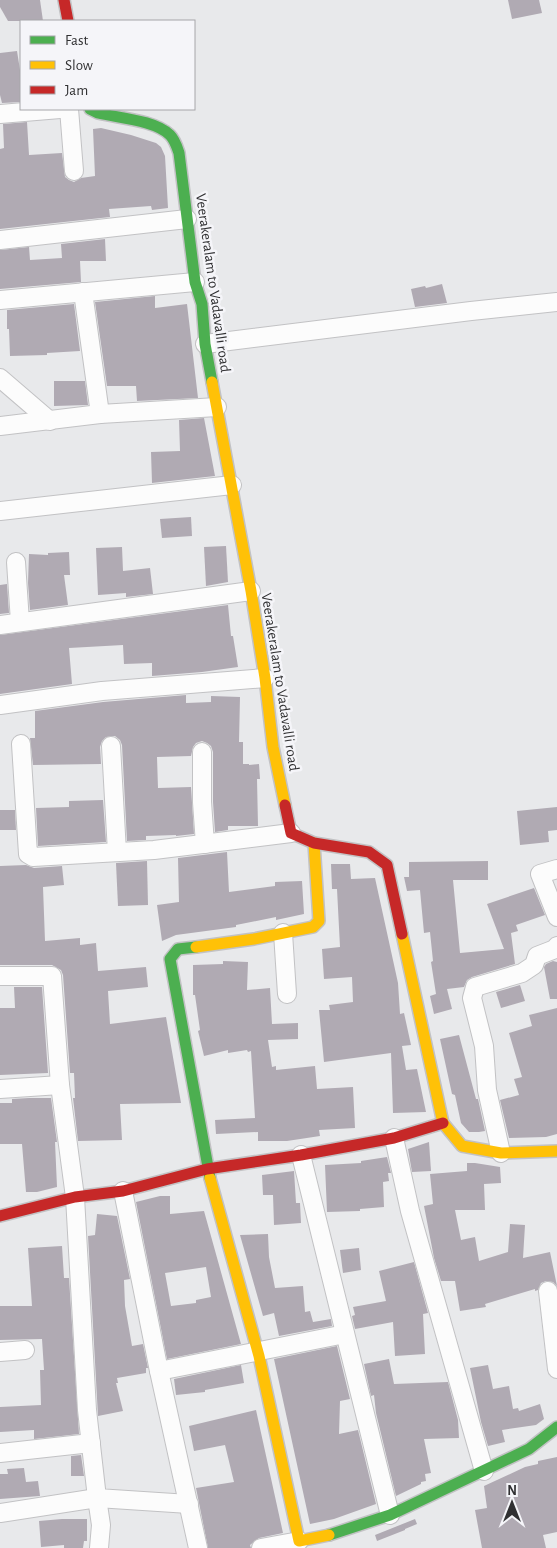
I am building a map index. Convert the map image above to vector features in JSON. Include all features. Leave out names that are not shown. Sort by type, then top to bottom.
[{"type":"street","points":[[64,0],[68,20]]},
{"type":"street","points":[[0,114],[48,110]]},
{"type":"street","points":[[69,110],[74,171]]},
{"type":"street","name":"Veerakeralam to Vadavalli road","points":[[92,110],[151,126],[172,136],[179,153],[195,282],[202,304],[204,344],[251,591],[266,678],[273,747],[291,833]]},
{"type":"street","points":[[0,240],[187,219]]},
{"type":"street","points":[[0,300],[195,282]]},
{"type":"street","points":[[83,292],[100,414]]},
{"type":"street","points":[[204,344],[557,302]]},
{"type":"street","points":[[0,378],[50,421]]},
{"type":"street","points":[[0,426],[100,414],[217,408]]},
{"type":"street","points":[[0,510],[232,485]]},
{"type":"street","points":[[16,562],[20,622]]},
{"type":"street","points":[[0,625],[251,591]]},
{"type":"street","points":[[0,705],[102,691],[266,678]]},
{"type":"street","points":[[21,744],[28,854],[33,857],[154,850],[291,833],[314,843],[369,852],[387,865],[443,1123],[462,1146],[501,1153],[557,1151]]},
{"type":"street","points":[[111,746],[117,852]]},
{"type":"street","points":[[202,752],[202,802],[205,844]]},
{"type":"street","points":[[298,1541],[258,1351],[207,1169],[170,958],[178,949],[254,939],[313,927],[318,921],[314,843]]},
{"type":"street","points":[[557,869],[540,874],[557,917]]},
{"type":"street","points":[[283,933],[287,994]]},
{"type":"street","points":[[501,1153],[487,1090],[484,1046],[472,998],[475,987],[522,973],[534,965],[537,956],[555,949],[557,946]]},
{"type":"street","points":[[0,976],[52,976],[60,1085],[75,1197],[86,1410],[101,1525],[99,1548]]},
{"type":"street","points":[[0,1089],[60,1085]]},
{"type":"street","points":[[0,1216],[75,1197],[123,1191],[207,1169],[301,1155],[394,1138],[443,1123]]},
{"type":"street","points":[[394,1138],[410,1211],[484,1470]]},
{"type":"street","points":[[301,1155],[390,1515]]},
{"type":"street","points":[[123,1191],[159,1371],[198,1548]]},
{"type":"street","points":[[548,1291],[557,1369]]},
{"type":"street","points":[[159,1371],[345,1334]]},
{"type":"street","points":[[0,1352],[25,1350]]},
{"type":"street","points":[[261,1548],[298,1541],[339,1540],[529,1449],[557,1427]]},
{"type":"street","points":[[0,1453],[90,1443]]},
{"type":"street","points":[[0,1513],[97,1498],[188,1504]]},
{"type":"building","points":[[0,0],[40,0],[43,20],[8,21],[0,7]]},
{"type":"building","points":[[508,0],[539,0],[542,13],[512,19]]},
{"type":"building","points":[[17,51],[20,70],[20,102],[2,103],[0,95],[0,53]]},
{"type":"building","points":[[27,122],[29,155],[62,153],[65,177],[74,182],[81,178],[95,176],[93,129],[101,128],[156,143],[161,147],[165,156],[168,208],[152,210],[151,206],[109,209],[110,217],[0,229],[0,149],[4,148],[3,124]]},
{"type":"building","points":[[105,239],[106,261],[80,261],[81,282],[0,289],[0,250],[29,247],[30,260],[62,258],[61,244]]},
{"type":"building","points":[[442,284],[447,303],[415,307],[411,289]]},
{"type":"building","points":[[155,296],[155,308],[187,304],[198,398],[137,401],[136,386],[107,386],[95,302]]},
{"type":"building","points":[[74,304],[80,351],[47,353],[47,355],[10,356],[7,310]]},
{"type":"building","points":[[54,381],[85,381],[88,405],[54,406]]},
{"type":"building","points":[[204,418],[215,476],[152,483],[151,452],[180,451],[179,420]]},
{"type":"building","points":[[191,517],[192,536],[162,538],[160,519]]},
{"type":"building","points":[[226,546],[228,582],[206,586],[204,547]]},
{"type":"building","points":[[122,547],[123,571],[150,568],[153,594],[126,597],[126,593],[98,595],[96,548]]},
{"type":"building","points":[[69,552],[70,575],[64,575],[68,605],[30,610],[28,583],[29,554],[48,555],[48,553]]},
{"type":"building","points":[[7,584],[9,613],[0,614],[0,585]]},
{"type":"building","points":[[228,605],[231,636],[233,636],[238,667],[152,676],[152,663],[124,664],[123,645],[69,648],[72,684],[0,694],[0,635]]},
{"type":"building","points":[[186,695],[186,703],[211,702],[211,696],[240,697],[239,742],[243,742],[243,764],[259,764],[260,779],[257,779],[258,826],[228,826],[228,830],[215,832],[213,752],[211,746],[202,741],[196,743],[193,747],[191,756],[157,757],[158,788],[191,787],[194,834],[146,836],[146,840],[127,841],[122,745],[115,736],[106,737],[102,741],[100,747],[101,764],[33,765],[30,738],[35,738],[35,711],[103,702]]},
{"type":"building","points":[[103,800],[106,842],[38,846],[36,808],[69,807],[69,801]]},
{"type":"building","points":[[557,807],[557,830],[548,831],[549,842],[520,845],[517,811]]},
{"type":"building","points":[[0,810],[15,810],[16,830],[0,830]]},
{"type":"building","points":[[227,852],[229,892],[275,886],[275,882],[302,881],[304,914],[276,920],[276,917],[236,925],[236,927],[176,935],[162,941],[157,905],[179,902],[178,858]]},
{"type":"building","points":[[147,861],[148,905],[118,906],[116,863]]},
{"type":"building","points":[[488,861],[488,880],[453,880],[460,953],[504,949],[487,904],[534,888],[545,915],[516,925],[518,931],[511,933],[515,964],[472,977],[467,980],[464,987],[447,989],[452,1009],[434,1014],[430,996],[436,994],[431,962],[433,961],[430,932],[424,933],[420,890],[407,891],[404,877],[409,877],[409,862]]},
{"type":"building","points":[[331,864],[350,864],[351,879],[375,878],[398,983],[400,1014],[404,1013],[411,1045],[402,1046],[406,1070],[417,1069],[426,1112],[393,1113],[391,1053],[324,1062],[319,1010],[330,1010],[329,1005],[353,1002],[352,977],[324,979],[322,949],[340,947],[337,889],[332,889]]},
{"type":"building","points":[[26,865],[34,868],[62,866],[64,885],[43,887],[45,941],[80,938],[80,945],[96,943],[98,971],[146,967],[148,987],[108,991],[110,1024],[166,1017],[181,1103],[120,1104],[122,1140],[78,1141],[73,1098],[75,1098],[74,1073],[70,1073],[63,975],[61,970],[52,965],[0,965],[0,866]]},
{"type":"building","points":[[223,961],[248,962],[247,990],[270,988],[272,1024],[298,1023],[298,1039],[268,1040],[272,1067],[276,1066],[276,1070],[315,1066],[317,1089],[353,1087],[355,1128],[319,1130],[320,1136],[287,1141],[258,1141],[258,1132],[216,1134],[215,1120],[255,1118],[251,1051],[228,1053],[228,1050],[204,1056],[198,1031],[200,1030],[195,995],[193,995],[193,965],[223,964]]},
{"type":"building","points":[[553,961],[557,962],[557,999],[550,999],[544,967]]},
{"type":"building","points":[[520,985],[525,1001],[501,1008],[496,992]]},
{"type":"building","points":[[14,987],[42,987],[48,1073],[0,1075],[0,1008],[15,1008]]},
{"type":"building","points":[[557,1008],[557,1134],[546,1137],[509,1138],[500,1100],[519,1095],[514,1079],[522,1077],[509,1033],[532,1026],[529,1015]]},
{"type":"building","points":[[459,1035],[476,1099],[478,1099],[485,1131],[469,1132],[461,1123],[455,1095],[452,1094],[440,1039]]},
{"type":"building","points":[[51,1098],[57,1142],[55,1142],[57,1187],[37,1192],[26,1192],[22,1144],[0,1144],[0,1103],[12,1103],[12,1099]]},
{"type":"building","points":[[429,1142],[431,1171],[412,1172],[408,1149]]},
{"type":"building","points":[[387,1157],[391,1173],[388,1173],[389,1181],[383,1182],[384,1207],[360,1209],[360,1211],[327,1212],[325,1165],[361,1163],[361,1161]]},
{"type":"building","points":[[467,1163],[500,1167],[501,1183],[484,1184],[485,1210],[455,1210],[461,1240],[475,1237],[479,1261],[508,1252],[510,1224],[525,1225],[523,1258],[550,1252],[557,1286],[553,1282],[546,1281],[541,1283],[538,1290],[535,1291],[535,1289],[485,1304],[486,1307],[460,1311],[455,1281],[441,1281],[434,1258],[424,1206],[433,1204],[430,1174],[467,1171]]},
{"type":"building","points":[[294,1171],[296,1203],[300,1203],[301,1223],[274,1225],[273,1195],[263,1195],[262,1175]]},
{"type":"building","points":[[160,1196],[170,1196],[170,1214],[204,1211],[241,1344],[167,1359],[136,1202]],"holes":[[[206,1267],[211,1297],[196,1300],[196,1303],[171,1306],[165,1273]]]},
{"type":"building","points":[[97,1214],[117,1216],[130,1279],[124,1280],[125,1306],[132,1346],[143,1344],[148,1368],[146,1368],[146,1373],[117,1378],[118,1383],[116,1383],[123,1411],[98,1416],[88,1236],[95,1235]]},
{"type":"building","points":[[268,1234],[269,1257],[275,1288],[303,1286],[305,1312],[310,1311],[313,1322],[331,1319],[332,1326],[279,1336],[274,1313],[263,1316],[240,1235]]},
{"type":"building","points":[[62,1246],[64,1278],[69,1278],[79,1434],[34,1439],[34,1430],[0,1432],[0,1407],[41,1405],[40,1370],[44,1370],[42,1339],[0,1340],[0,1306],[32,1306],[28,1248]]},
{"type":"building","points":[[359,1248],[361,1270],[343,1273],[340,1250]]},
{"type":"building","points":[[414,1262],[428,1313],[423,1314],[425,1354],[395,1356],[393,1322],[355,1329],[352,1316],[355,1315],[353,1307],[386,1301],[379,1271]]},
{"type":"building","points":[[337,1346],[350,1399],[340,1401],[339,1434],[358,1430],[376,1504],[334,1519],[310,1524],[274,1359]]},
{"type":"building","points":[[389,1359],[394,1384],[448,1382],[458,1420],[459,1438],[424,1439],[431,1473],[425,1474],[426,1481],[396,1496],[376,1413],[374,1395],[371,1396],[364,1364]]},
{"type":"building","points":[[241,1365],[244,1383],[205,1390],[205,1392],[176,1395],[174,1379]]},
{"type":"building","points":[[488,1365],[493,1389],[509,1386],[513,1409],[518,1408],[519,1411],[540,1404],[544,1419],[536,1425],[502,1430],[505,1442],[488,1446],[470,1368]]},
{"type":"building","points":[[256,1410],[283,1533],[259,1538],[250,1545],[251,1548],[208,1548],[196,1488],[234,1482],[225,1445],[194,1451],[189,1426]]},
{"type":"building","points":[[81,1455],[84,1476],[71,1476],[71,1456]]},
{"type":"building","points":[[557,1457],[557,1532],[543,1535],[546,1548],[482,1548],[475,1510],[487,1508],[484,1486],[525,1467],[538,1464],[538,1461]]},
{"type":"building","points":[[24,1468],[26,1482],[38,1481],[40,1496],[0,1499],[0,1474],[8,1474],[7,1469]]},
{"type":"building","points":[[87,1519],[87,1541],[84,1541],[83,1548],[64,1548],[64,1545],[41,1547],[39,1521]]},
{"type":"building","points":[[415,1519],[417,1524],[377,1541],[375,1535]]},
{"type":"traffic: fast","points":[[92,110],[155,126],[170,135],[176,144],[179,153],[195,282],[202,304],[205,344],[212,382]]},
{"type":"traffic: fast","points":[[196,947],[178,949],[170,959],[210,1178]]},
{"type":"traffic: fast","points":[[329,1535],[390,1515],[529,1449],[557,1427]]},
{"type":"traffic: slow","points":[[212,382],[251,591],[265,678],[273,747],[285,805]]},
{"type":"traffic: slow","points":[[196,947],[254,939],[313,927],[319,921],[314,843]]},
{"type":"traffic: slow","points":[[402,934],[443,1123],[462,1146],[501,1153],[557,1151]]},
{"type":"traffic: slow","points":[[210,1178],[259,1356],[299,1541],[329,1535]]},
{"type":"traffic: jam","points":[[64,0],[68,20]]},
{"type":"traffic: jam","points":[[285,805],[291,833],[314,843],[369,852],[387,865],[402,934]]},
{"type":"traffic: jam","points":[[0,1216],[75,1197],[123,1191],[207,1169],[301,1155],[394,1138],[443,1123]]}]
